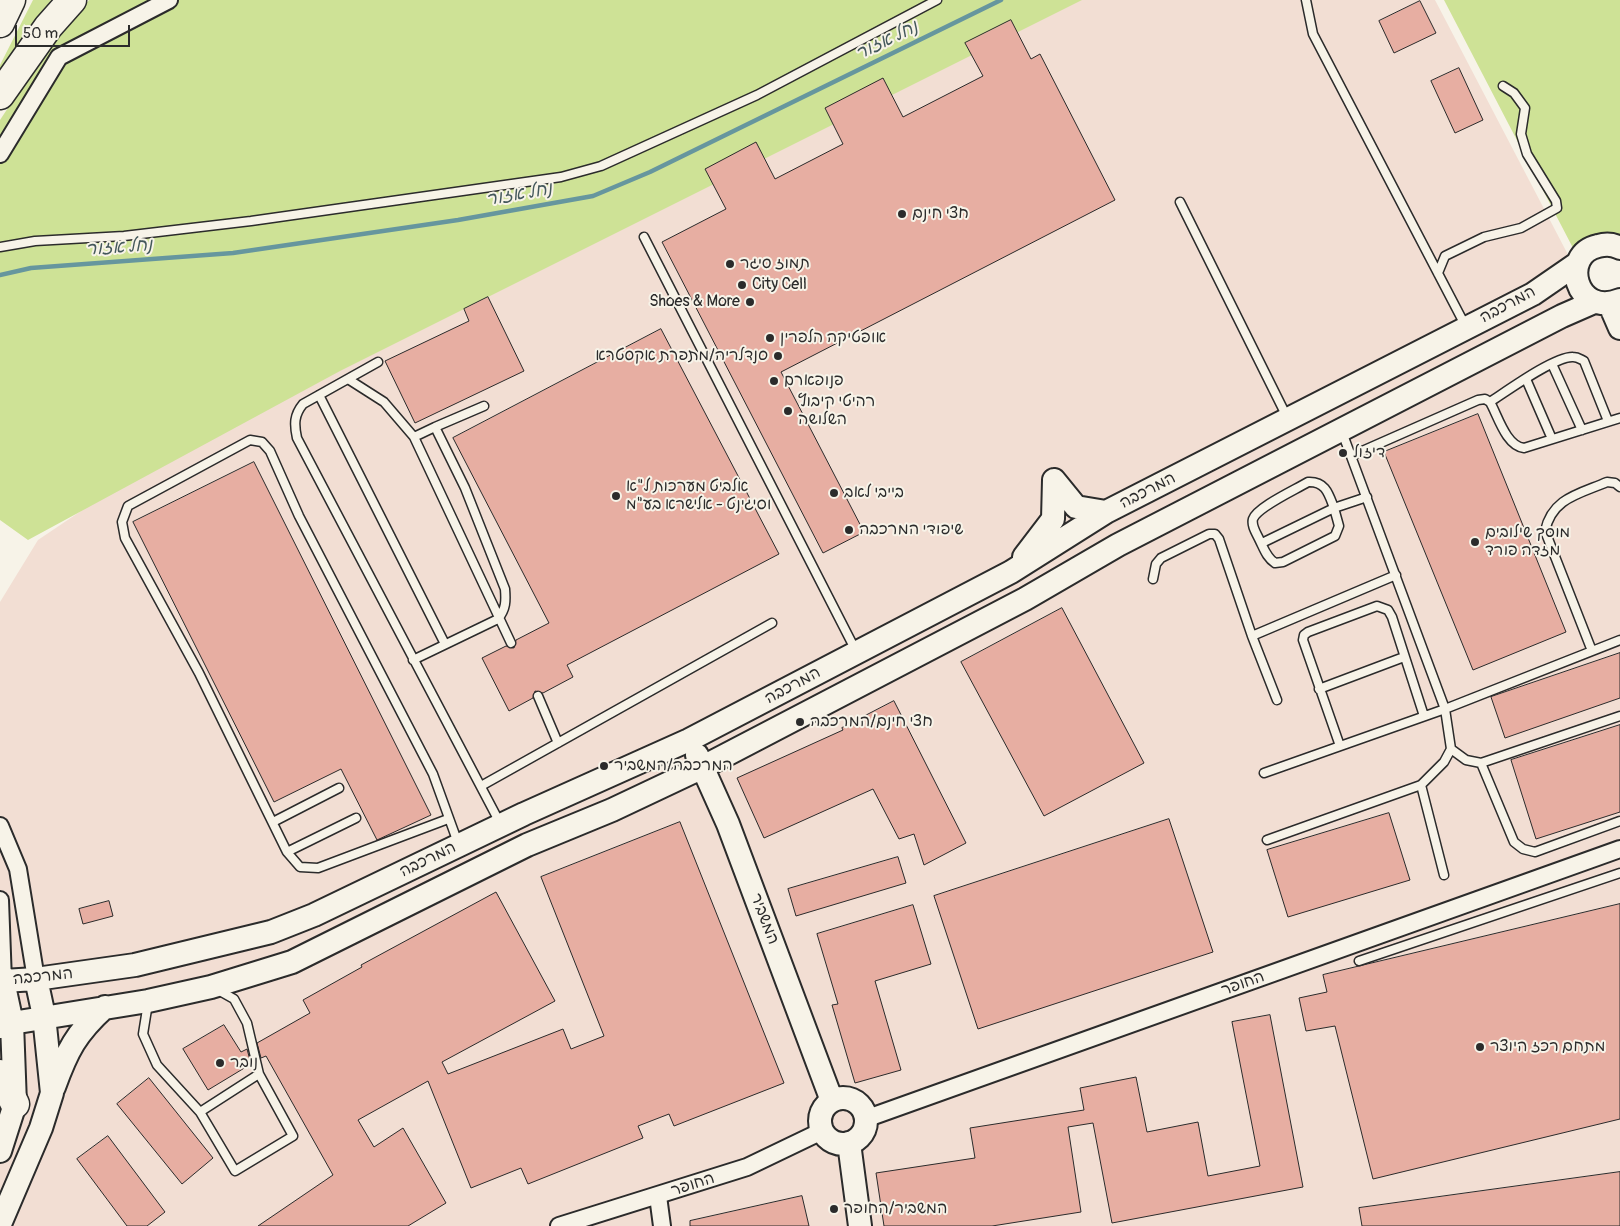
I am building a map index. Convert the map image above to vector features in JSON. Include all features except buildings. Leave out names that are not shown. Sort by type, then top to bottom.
[{"type":"highway","points":[[0,23],[11,0]]},
{"type":"highway","points":[[0,95],[48,27],[72,0]]},
{"type":"highway","points":[[0,1074],[15,1104]]},
{"type":"street","points":[[0,154],[59,57],[169,0]]},
{"type":"street","name":"המרכבה","points":[[0,1151],[15,1104],[2,981],[36,979],[135,965],[271,932],[314,915],[501,825],[689,740],[1011,572],[1106,512],[1533,294],[1578,263],[1584,253],[1594,247],[1606,244],[1619,247]]},
{"type":"street","points":[[1578,263],[1576,274],[1578,286],[1584,295],[1608,302],[1620,328]]},
{"type":"street","name":"המרכבה","points":[[6,1023],[148,1001],[211,987],[292,962],[527,845],[612,810],[703,767],[1025,599],[1118,545],[1562,316],[1608,302]]},
{"type":"street","points":[[1011,572],[1053,519],[1054,480],[1076,507],[1106,512]]},
{"type":"street","name":"המשביר","points":[[689,740],[728,824],[832,1100]]},
{"type":"street","points":[[0,826],[18,868],[44,1016],[52,1093]]},
{"type":"street","name":"החופר","points":[[866,1119],[1620,849]]},
{"type":"street","points":[[0,900],[2,981]]},
{"type":"street","points":[[0,1224],[42,1128],[66,1054],[85,1025],[105,1007]]},
{"type":"street","points":[[847,1098],[854,1101],[864,1111],[866,1119],[862,1134],[849,1143],[833,1142],[822,1132],[820,1117],[822,1110],[832,1100],[847,1098]]},
{"type":"street","name":"החופר","points":[[559,1226],[747,1167],[822,1132]]},
{"type":"street","points":[[849,1143],[860,1226]]},
{"type":"street","points":[[658,1196],[662,1226]]},
{"type":"lane","points":[[0,248],[35,241],[124,236],[252,221],[560,177],[600,166],[757,95],[937,0]]},
{"type":"lane","points":[[1306,0],[1313,34],[1466,327]]},
{"type":"lane","points":[[1438,274],[1445,256],[1484,237],[1520,228],[1557,208],[1556,201],[1527,154],[1522,134],[1525,108],[1514,93],[1503,86]]},
{"type":"lane","points":[[1180,202],[1288,418]]},
{"type":"lane","points":[[644,237],[857,652]]},
{"type":"lane","points":[[1490,402],[1552,364],[1571,356],[1584,361],[1608,421]]},
{"type":"lane","points":[[378,362],[303,404],[296,413],[294,427],[297,438],[501,825]]},
{"type":"lane","points":[[1552,364],[1582,430]]},
{"type":"lane","points":[[348,379],[384,402],[414,437],[476,566],[498,619],[511,643]]},
{"type":"lane","points":[[1526,379],[1552,439]]},
{"type":"lane","points":[[319,395],[445,644]]},
{"type":"lane","points":[[1352,456],[1478,400],[1485,399],[1490,402],[1511,442],[1517,447],[1524,448],[1620,418]]},
{"type":"lane","points":[[414,437],[484,406]]},
{"type":"lane","points":[[413,660],[498,619],[504,612],[506,602],[506,589],[465,488],[435,428]]},
{"type":"lane","points":[[1267,840],[1421,785],[1444,762],[1451,749],[1445,709],[1341,430]]},
{"type":"lane","points":[[448,819],[318,868],[300,867],[287,852],[274,822],[199,673],[125,538],[122,522],[128,506],[250,440],[262,442],[270,451],[298,516],[433,774],[459,845]]},
{"type":"lane","points":[[1316,481],[1326,488],[1334,508],[1339,526],[1335,536],[1283,562],[1275,563],[1270,560],[1253,525],[1256,514],[1308,482],[1316,481]]},
{"type":"lane","points":[[1592,651],[1545,531],[1548,517],[1558,504],[1607,482],[1615,483],[1620,487]]},
{"type":"lane","points":[[1262,543],[1334,508],[1367,498]]},
{"type":"lane","points":[[1152,579],[1156,564],[1161,558],[1209,534],[1215,534],[1219,539],[1252,636],[1277,700]]},
{"type":"lane","points":[[1252,636],[1396,575]]},
{"type":"lane","points":[[1340,746],[1303,645],[1304,635],[1377,606],[1388,610],[1424,716]]},
{"type":"lane","points":[[480,786],[772,623]]},
{"type":"lane","points":[[1264,773],[1445,709],[1620,640]]},
{"type":"lane","points":[[1319,689],[1404,657]]},
{"type":"lane","points":[[538,696],[558,743]]},
{"type":"lane","points":[[1451,749],[1466,760],[1481,763],[1620,716]]},
{"type":"lane","points":[[1481,763],[1514,842],[1523,849],[1535,852],[1620,821]]},
{"type":"lane","points":[[1421,785],[1444,875]]},
{"type":"lane","points":[[274,822],[339,788]]},
{"type":"lane","points":[[287,852],[356,818]]},
{"type":"lane","points":[[1359,961],[1620,873]]},
{"type":"lane","points":[[148,1001],[144,1034],[157,1065],[200,1112],[235,1171],[294,1136],[259,1074],[247,1023],[234,999],[211,987]]},
{"type":"lane","points":[[200,1112],[259,1074]]},
{"type":"shaded area","points":[[1069,0],[1435,0],[1600,316],[1620,307],[1620,1226],[0,1226],[0,602],[38,540],[228,412]]},
{"type":"green space","points":[[33,0],[51,0],[0,76],[0,65]]},
{"type":"green space","points":[[89,0],[1082,0],[340,371],[28,540],[0,520],[0,120],[49,46]]},
{"type":"green space","points":[[1444,0],[1620,0],[1620,236],[1595,238],[1573,248]]},
{"type":"waterway","name":"נחל אזור","points":[[0,275],[31,268],[233,253],[458,220],[593,196],[650,172],[1001,0]]},
{"type":"place","name":"חצי חינם","points":[[902,214]]},
{"type":"place","name":"תמוז סיגר","points":[[730,264]]},
{"type":"place","name":"City Cell","points":[[742,285]]},
{"type":"place","name":"Shoes & More","points":[[750,302]]},
{"type":"place","name":"אופטיקה הלפרין","points":[[770,338]]},
{"type":"place","name":"סנדלריה/מתפרת אקסטרא","points":[[778,356]]},
{"type":"place","name":"פנופארם","points":[[774,381]]},
{"type":"place","name":"רהיטי קיבוץ השלושה","points":[[788,411]]},
{"type":"place","name":"דיזול","points":[[1343,453]]},
{"type":"place","name":"בייבי לאב","points":[[834,493]]},
{"type":"place","name":"אלביט מערכות ל\"א וסיגינט - אלישרא בע\"מ","points":[[616,496]]},
{"type":"place","name":"שיפודי המרכבה","points":[[849,530]]},
{"type":"place","name":"מוסך שילובים מזדה פורד","points":[[1475,542]]},
{"type":"place","name":"חצי חינם/המרכבה","points":[[800,722]]},
{"type":"place","name":"המרכבה/המשביר","points":[[604,766]]},
{"type":"place","name":"מתחם רכז היוצר","points":[[1480,1047]]},
{"type":"place","name":"נובר","points":[[220,1063]]},
{"type":"place","name":"המשביר/החופר","points":[[834,1209]]}]
